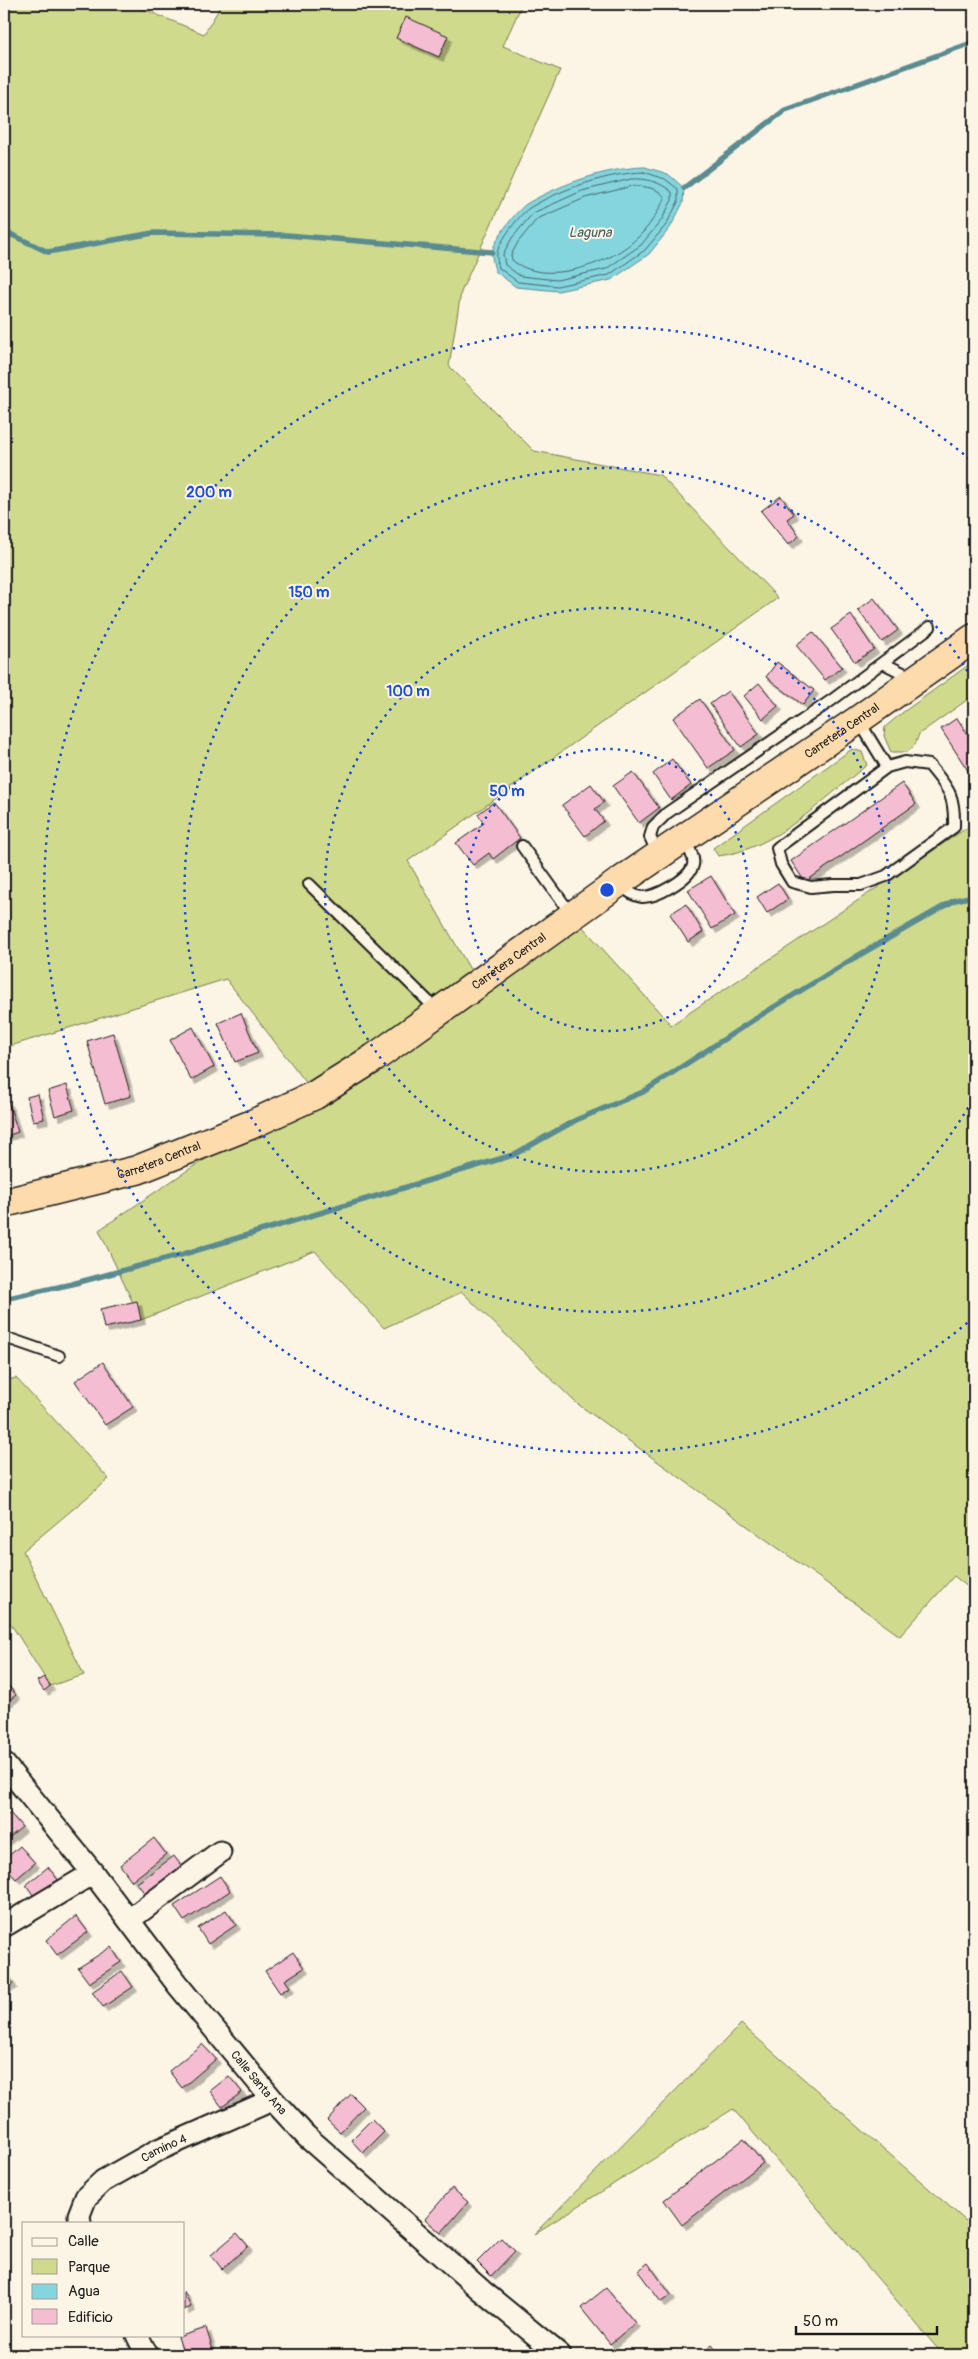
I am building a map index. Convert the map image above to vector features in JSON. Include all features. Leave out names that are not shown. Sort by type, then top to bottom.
[{"type":"highway","name":"Carretera Central","points":[[4,1203],[137,1170],[250,1125],[315,1095],[374,1058],[658,855],[858,720],[974,638]]},
{"type":"street","name":"Calle Santa Ana","points":[[4,1764],[93,1873],[177,1984],[272,2100],[306,2136],[401,2221],[560,2355]]},
{"type":"street","points":[[129,1920],[220,1852]]},
{"type":"street","points":[[4,1926],[93,1873]]},
{"type":"street","name":"Camino 4","points":[[80,2222],[79,2215],[86,2197],[104,2181],[158,2150],[272,2100]]},
{"type":"street","points":[[138,2336],[147,2355]]},
{"type":"lane","points":[[658,855],[650,837],[653,827],[667,812],[832,700],[930,627]]},
{"type":"lane","points":[[883,663],[915,680]]},
{"type":"lane","points":[[858,720],[887,767]]},
{"type":"lane","points":[[905,762],[929,765],[944,784],[954,804],[954,827],[886,876],[861,885],[832,884],[811,887],[792,882],[781,864],[777,848],[887,767],[905,762]]},
{"type":"lane","points":[[618,883],[633,895],[644,897],[675,885],[693,867],[692,854],[683,838]]},
{"type":"lane","points":[[522,846],[573,916]]},
{"type":"lane","points":[[308,884],[438,1011]]},
{"type":"lane","points":[[4,1340],[13,1340],[59,1356]]},
{"type":"green space","points":[[4,4],[131,4],[204,34],[222,4],[522,4],[503,46],[560,70],[461,292],[449,366],[534,451],[660,475],[778,598],[408,861],[475,978],[573,916],[671,1025],[974,823],[974,1592],[954,1576],[900,1636],[575,1402],[462,1292],[384,1328],[315,1251],[141,1320],[99,1230],[194,1166],[315,1094],[226,979],[4,1048]]},
{"type":"green space","points":[[974,661],[974,695],[919,734],[915,745],[907,752],[891,752],[884,736],[885,727]]},
{"type":"green space","points":[[852,749],[862,752],[867,765],[816,807],[779,834],[759,844],[739,852],[718,856],[713,848]]},
{"type":"green space","points":[[16,1378],[109,1479],[23,1551],[84,1675],[50,1686],[4,1613],[4,1381]]},
{"type":"green space","points":[[741,2024],[974,2228],[974,2355],[943,2355],[733,2109],[534,2234]]},
{"type":"water","name":"Laguna","points":[[645,167],[668,174],[684,188],[683,203],[670,228],[649,254],[611,280],[558,291],[516,287],[495,271],[492,256],[494,247],[513,218],[528,203],[584,178],[615,170]]},
{"type":"building","points":[[406,17],[448,36],[439,57],[396,38]]},
{"type":"building","points":[[781,496],[794,514],[787,519],[799,536],[788,545],[761,511]]},
{"type":"building","points":[[874,598],[898,630],[882,642],[858,610]]},
{"type":"building","points":[[851,615],[874,649],[855,662],[831,629]]},
{"type":"building","points":[[813,632],[842,667],[825,680],[796,645]]},
{"type":"building","points":[[777,662],[814,690],[803,705],[766,677]]},
{"type":"building","points":[[759,683],[778,706],[763,719],[744,696]]},
{"type":"building","points":[[728,691],[759,734],[741,747],[710,704]]},
{"type":"building","points":[[700,699],[735,750],[708,768],[673,718]]},
{"type":"building","points":[[957,718],[974,744],[974,776],[972,777],[941,729]]},
{"type":"building","points":[[672,759],[691,785],[671,800],[653,774]]},
{"type":"building","points":[[633,772],[659,808],[639,823],[613,786]]},
{"type":"building","points":[[902,783],[916,804],[805,882],[791,861]]},
{"type":"building","points":[[591,784],[604,802],[595,809],[604,821],[585,836],[562,805]]},
{"type":"building","points":[[494,802],[520,838],[493,859],[489,853],[473,865],[456,843],[484,823],[478,814]]},
{"type":"building","points":[[711,876],[735,915],[712,929],[688,890]]},
{"type":"building","points":[[778,883],[788,899],[767,913],[757,897]]},
{"type":"building","points":[[686,904],[703,932],[688,942],[670,914]]},
{"type":"building","points":[[241,1013],[258,1053],[235,1062],[218,1023]]},
{"type":"building","points":[[193,1027],[214,1067],[191,1080],[170,1040]]},
{"type":"building","points":[[113,1033],[131,1096],[105,1104],[87,1041]]},
{"type":"building","points":[[67,1085],[74,1110],[55,1116],[48,1091]]},
{"type":"building","points":[[38,1094],[44,1119],[33,1121],[27,1097]]},
{"type":"building","points":[[8,1101],[18,1132],[4,1137],[4,1102]]},
{"type":"building","points":[[137,1301],[141,1320],[104,1328],[100,1309]]},
{"type":"building","points":[[103,1362],[133,1407],[105,1425],[75,1381]]},
{"type":"building","points":[[44,1677],[50,1686],[44,1691],[37,1681]]},
{"type":"building","points":[[8,1685],[16,1695],[4,1704],[4,1688]]},
{"type":"building","points":[[10,1813],[22,1827],[4,1842],[4,1819]]},
{"type":"building","points":[[154,1838],[166,1854],[132,1881],[120,1865]]},
{"type":"building","points":[[20,1846],[35,1863],[16,1879],[4,1866],[4,1860]]},
{"type":"building","points":[[174,1856],[182,1867],[145,1894],[137,1883]]},
{"type":"building","points":[[48,1867],[59,1881],[36,1899],[26,1885]]},
{"type":"building","points":[[220,1876],[230,1891],[184,1921],[174,1906]]},
{"type":"building","points":[[226,1910],[236,1925],[208,1944],[198,1928]]},
{"type":"building","points":[[76,1916],[88,1932],[57,1955],[46,1940]]},
{"type":"building","points":[[111,1947],[121,1962],[89,1983],[78,1968]]},
{"type":"building","points":[[293,1952],[304,1968],[285,1980],[290,1987],[280,1993],[265,1971]]},
{"type":"building","points":[[4,1969],[13,1984],[4,1989]]},
{"type":"building","points":[[122,1971],[133,1987],[103,2007],[92,1992]]},
{"type":"building","points":[[202,2044],[216,2059],[182,2088],[169,2071]]},
{"type":"building","points":[[229,2076],[242,2092],[222,2107],[210,2091]]},
{"type":"building","points":[[351,2094],[364,2107],[340,2132],[327,2120]]},
{"type":"building","points":[[372,2119],[384,2132],[363,2153],[351,2140]]},
{"type":"building","points":[[744,2139],[763,2163],[682,2225],[664,2200]]},
{"type":"building","points":[[452,2188],[468,2202],[441,2233],[425,2219]]},
{"type":"building","points":[[237,2233],[248,2246],[222,2269],[211,2255]]},
{"type":"building","points":[[501,2238],[515,2251],[491,2276],[477,2262]]},
{"type":"building","points":[[648,2263],[671,2295],[661,2302],[638,2271]]},
{"type":"building","points":[[606,2288],[635,2323],[610,2344],[581,2308]]},
{"type":"building","points":[[185,2293],[191,2307],[185,2310]]},
{"type":"building","points":[[206,2328],[213,2350],[196,2355],[184,2355],[178,2337]]},
{"type":"building","points":[[712,2345],[720,2355],[700,2355]]},
{"type":"waterway","points":[[684,188],[785,110],[974,42]]},
{"type":"waterway","points":[[4,231],[48,252],[153,233],[287,235],[492,252]]},
{"type":"waterway","points":[[4,1299],[72,1284],[184,1254],[513,1155],[576,1120],[643,1092],[761,1015],[854,958],[955,900],[974,896]]}]
